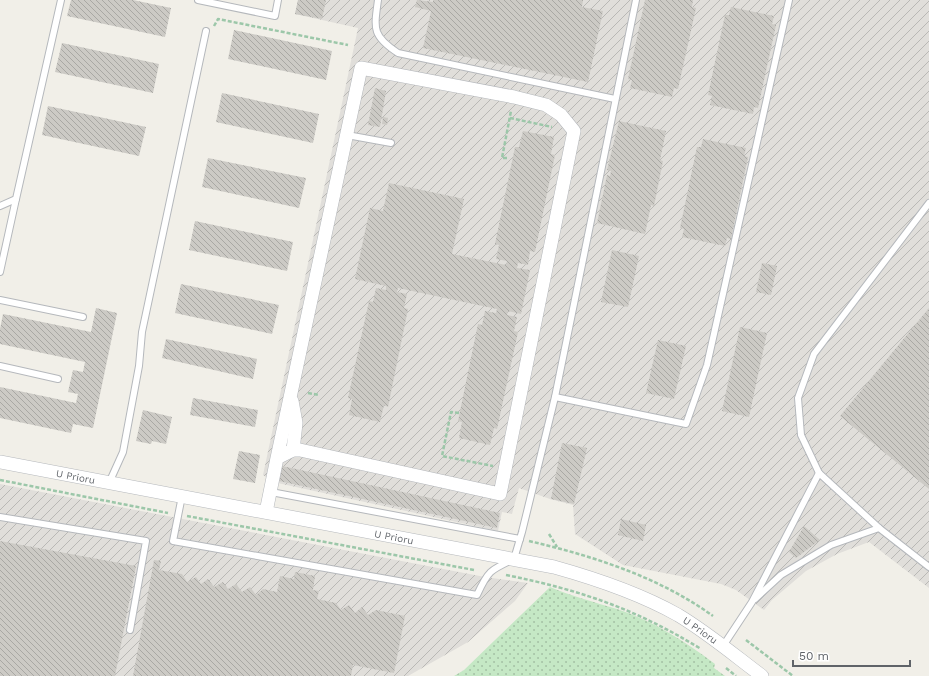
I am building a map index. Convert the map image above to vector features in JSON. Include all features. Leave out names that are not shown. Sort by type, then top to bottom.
[{"type":"street","points":[[266,512],[271,492],[277,458],[361,68],[514,97],[546,105],[561,115],[574,131],[500,494],[300,450],[293,450],[277,458]]},
{"type":"street","points":[[291,397],[296,423],[293,450]]},
{"type":"street","name":"U Prioru","points":[[0,462],[514,559],[554,567],[598,579],[641,596],[678,615],[723,646],[762,676]]},
{"type":"lane","points":[[0,272],[61,0]]},
{"type":"lane","points":[[198,0],[275,16],[278,0]]},
{"type":"lane","points":[[378,0],[374,27],[383,44],[398,53],[615,99]]},
{"type":"lane","points":[[182,496],[173,541],[477,595],[485,577],[492,568],[514,559],[555,397],[636,0]]},
{"type":"lane","points":[[555,397],[686,424],[707,365],[789,0]]},
{"type":"lane","points":[[109,483],[124,452],[139,366],[142,332],[206,31]]},
{"type":"lane","points":[[347,135],[391,143]]},
{"type":"lane","points":[[0,206],[16,199]]},
{"type":"lane","points":[[929,203],[814,354],[798,398],[801,435],[819,473],[879,528],[929,567]]},
{"type":"lane","points":[[0,300],[83,317]]},
{"type":"lane","points":[[0,366],[58,379]]},
{"type":"lane","points":[[723,646],[752,602],[819,473]]},
{"type":"lane","points":[[271,492],[520,539]]},
{"type":"lane","points":[[0,518],[146,541],[130,630]]},
{"type":"lane","points":[[752,602],[781,575],[831,545],[879,528]]},
{"type":"path","points":[[206,31],[213,27],[218,19],[348,45]]},
{"type":"path","points":[[507,158],[502,158],[514,97]]},
{"type":"path","points":[[510,118],[574,131]]},
{"type":"path","points":[[308,393],[319,395]]},
{"type":"path","points":[[459,413],[451,412],[442,456],[505,468]]},
{"type":"path","points":[[0,480],[474,570]]},
{"type":"path","points":[[549,534],[557,547]]},
{"type":"path","points":[[501,574],[570,589],[627,609],[656,623],[704,651]]},
{"type":"path","points":[[746,640],[793,676]]},
{"type":"path","points":[[787,676],[788,672]]},
{"type":"shaded area","points":[[298,0],[929,0],[929,588],[869,542],[837,554],[806,571],[772,600],[764,610],[736,590],[721,584],[623,565],[575,534],[573,505],[519,488],[512,514],[502,512],[498,531],[273,482],[263,475],[358,28],[295,14]]},
{"type":"shaded area","points":[[0,484],[485,577],[528,583],[515,601],[468,642],[408,676],[0,676]]},
{"type":"green space","points":[[550,587],[643,619],[680,640],[704,656],[715,664],[714,668],[725,676],[454,676],[464,670]]},
{"type":"building","points":[[71,0],[133,0],[171,8],[165,37],[67,16]]},
{"type":"building","points":[[298,0],[326,0],[322,19],[295,14]]},
{"type":"building","points":[[417,0],[433,2],[433,0],[583,0],[582,7],[603,11],[588,82],[423,48],[431,11],[415,7]]},
{"type":"building","points":[[645,0],[693,0],[692,7],[696,8],[678,89],[674,88],[672,97],[630,88],[632,80],[628,79]]},
{"type":"building","points":[[731,7],[774,16],[772,24],[776,25],[758,108],[754,107],[753,114],[710,105],[712,96],[708,95],[725,15],[729,15]]},
{"type":"building","points":[[234,30],[332,51],[326,80],[228,59]]},
{"type":"building","points":[[62,43],[159,64],[153,93],[55,72]]},
{"type":"building","points":[[375,88],[386,91],[380,127],[368,125]]},
{"type":"building","points":[[222,93],[319,114],[313,143],[216,122]]},
{"type":"building","points":[[48,106],[146,127],[139,156],[42,135]]},
{"type":"building","points":[[383,117],[388,118],[387,125],[382,124]]},
{"type":"building","points":[[619,121],[666,131],[660,160],[663,161],[654,206],[651,205],[645,234],[597,223],[607,175],[610,176],[611,171],[607,170]]},
{"type":"building","points":[[523,131],[554,137],[551,154],[555,155],[535,252],[530,251],[528,265],[518,263],[517,268],[530,270],[521,314],[508,311],[507,315],[517,317],[514,331],[518,332],[497,429],[494,428],[490,445],[459,438],[462,422],[458,421],[478,324],[482,325],[485,311],[496,313],[497,309],[398,288],[397,292],[407,294],[404,308],[408,309],[388,407],[384,405],[380,422],[349,415],[352,399],[348,398],[369,301],[373,302],[376,288],[386,290],[386,286],[355,279],[370,208],[383,211],[389,183],[464,199],[452,254],[506,265],[507,261],[496,259],[499,245],[495,244],[515,147],[519,147]]},
{"type":"building","points":[[703,139],[746,148],[744,156],[748,157],[731,239],[727,238],[725,246],[682,237],[684,229],[680,228],[697,147],[701,147]]},
{"type":"building","points":[[208,158],[306,178],[299,208],[202,187]]},
{"type":"building","points":[[195,221],[293,242],[287,271],[189,250]]},
{"type":"building","points":[[612,250],[639,256],[628,307],[601,302]]},
{"type":"building","points":[[762,263],[777,266],[771,295],[756,292]]},
{"type":"building","points":[[181,284],[279,305],[272,334],[175,313]]},
{"type":"building","points":[[96,308],[117,313],[93,428],[73,424],[71,433],[0,418],[0,387],[76,403],[78,394],[68,392],[73,370],[83,372],[85,362],[0,344],[0,329],[3,314],[91,332]]},
{"type":"building","points":[[929,308],[929,489],[840,416]]},
{"type":"building","points":[[740,327],[767,333],[749,417],[722,411]]},
{"type":"building","points":[[166,339],[257,359],[253,379],[162,358]]},
{"type":"building","points":[[658,340],[686,346],[674,399],[646,393]]},
{"type":"building","points":[[193,398],[258,410],[255,427],[190,415]]},
{"type":"building","points":[[143,410],[172,417],[166,444],[152,441],[151,444],[136,441]]},
{"type":"building","points":[[562,443],[587,448],[574,504],[551,499]]},
{"type":"building","points":[[239,451],[260,455],[255,483],[233,479]]},
{"type":"building","points":[[282,466],[500,513],[497,528],[279,481]]},
{"type":"building","points":[[621,519],[646,525],[643,541],[618,535]]},
{"type":"building","points":[[804,526],[820,540],[796,558],[789,552]]},
{"type":"building","points":[[0,541],[136,566],[115,676],[0,676]]},
{"type":"building","points":[[154,560],[161,561],[159,570],[182,574],[187,582],[196,577],[201,584],[208,579],[214,587],[223,582],[228,589],[236,584],[242,592],[250,587],[256,595],[263,589],[277,592],[280,576],[294,579],[295,572],[315,576],[313,590],[319,591],[317,599],[336,603],[341,610],[349,605],[355,613],[362,607],[368,615],[376,610],[405,616],[394,673],[353,665],[351,676],[133,676]]}]
